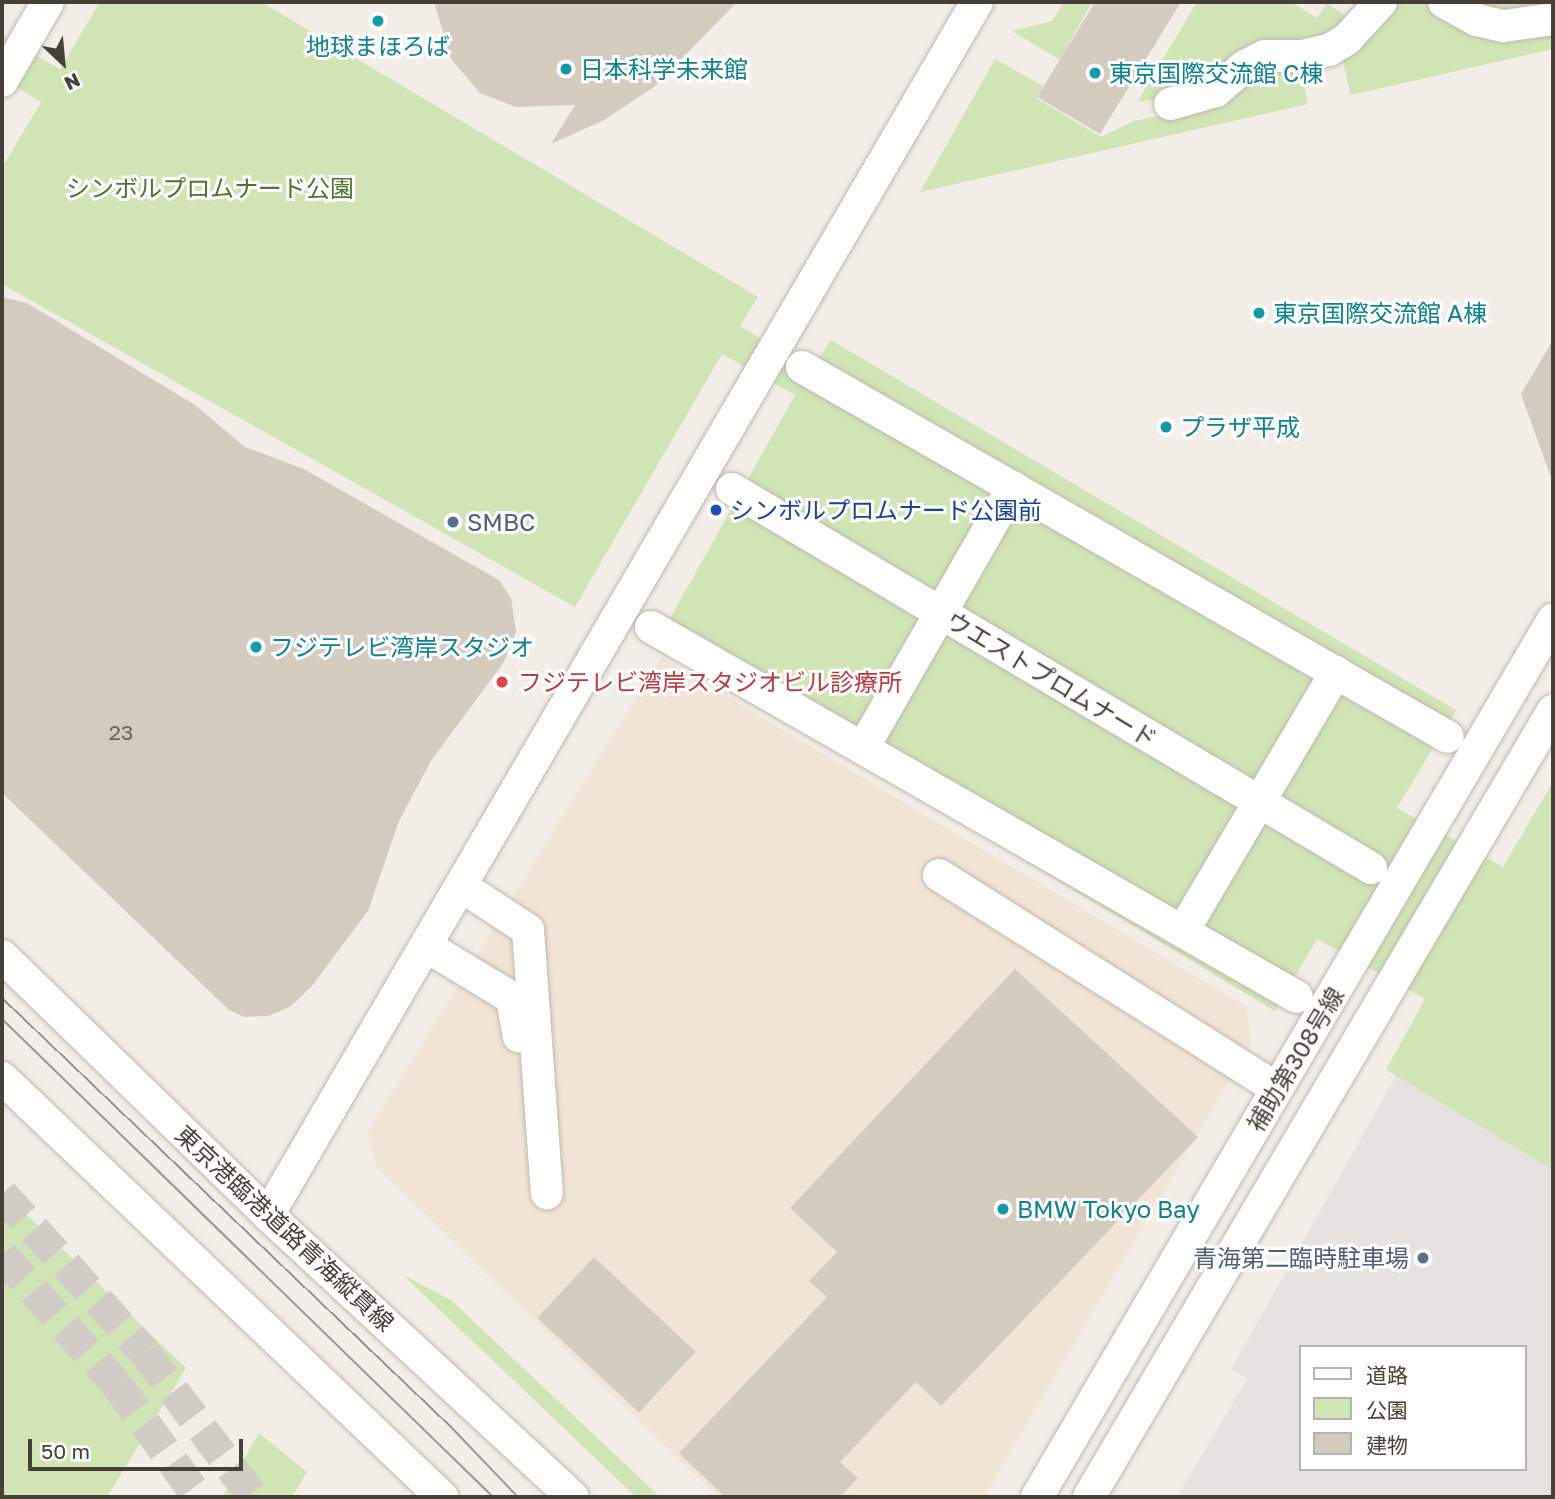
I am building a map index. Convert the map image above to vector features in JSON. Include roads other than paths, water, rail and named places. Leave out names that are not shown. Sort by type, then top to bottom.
[{"type":"street","points":[[2,81],[48,2]]},
{"type":"street","points":[[268,1215],[977,2]]},
{"type":"street","points":[[1170,104],[1216,91],[1245,66],[1265,56],[1303,56],[1329,50],[1347,39],[1381,2]]},
{"type":"street","points":[[1444,2],[1477,20],[1504,26],[1553,19]]},
{"type":"street","points":[[802,367],[1448,737]]},
{"type":"street","points":[[863,748],[1013,487]]},
{"type":"street","name":"ウエストプロムナード","points":[[732,489],[1371,868]]},
{"type":"street","name":"補助第308号線","points":[[1037,1497],[1553,620]]},
{"type":"street","points":[[651,627],[1297,997]]},
{"type":"street","points":[[1183,931],[1336,672]]},
{"type":"street","name":"補助第308号線","points":[[1088,1497],[1553,711]]},
{"type":"street","points":[[939,875],[1277,1089]]},
{"type":"street","points":[[426,946],[512,998],[547,1193],[528,930],[461,886]]},
{"type":"street","name":"東京港臨港道路青海縦貫線","points":[[2,956],[268,1215],[572,1497]]},
{"type":"street","points":[[2,1078],[442,1497]]},
{"type":"tunnel","points":[[2,1194],[145,1353],[253,1497]]},
{"type":"tunnel","points":[[2,1255],[117,1385],[198,1497]]},
{"type":"tram line","points":[[2,998],[451,1427],[518,1497]]},
{"type":"tram line","points":[[2,1019],[493,1497]]},
{"type":"place","name":"地球まほろば","points":[[378,21]]},
{"type":"place","name":"日本科学未来館","points":[[566,69]]},
{"type":"place","name":"東京国際交流館 C棟","points":[[1095,73]]},
{"type":"place","name":"東京国際交流館 A棟","points":[[1259,313]]},
{"type":"place","name":"プラザ平成","points":[[1166,427]]},
{"type":"place","name":"シンボルプロムナード公園前","points":[[716,510]]},
{"type":"place","name":"SMBC","points":[[453,522]]},
{"type":"place","name":"フジテレビ湾岸スタジオ","points":[[256,647]]},
{"type":"place","name":"フジテレビ湾岸スタジオビル診療所","points":[[502,682]]},
{"type":"place","name":"BMW Tokyo Bay","points":[[1003,1209]]},
{"type":"place","name":"青海第二臨時駐車場","points":[[1423,1258]]},
{"type":"park label","name":"シンボルプロムナード公園","points":[[210,188]]}]
